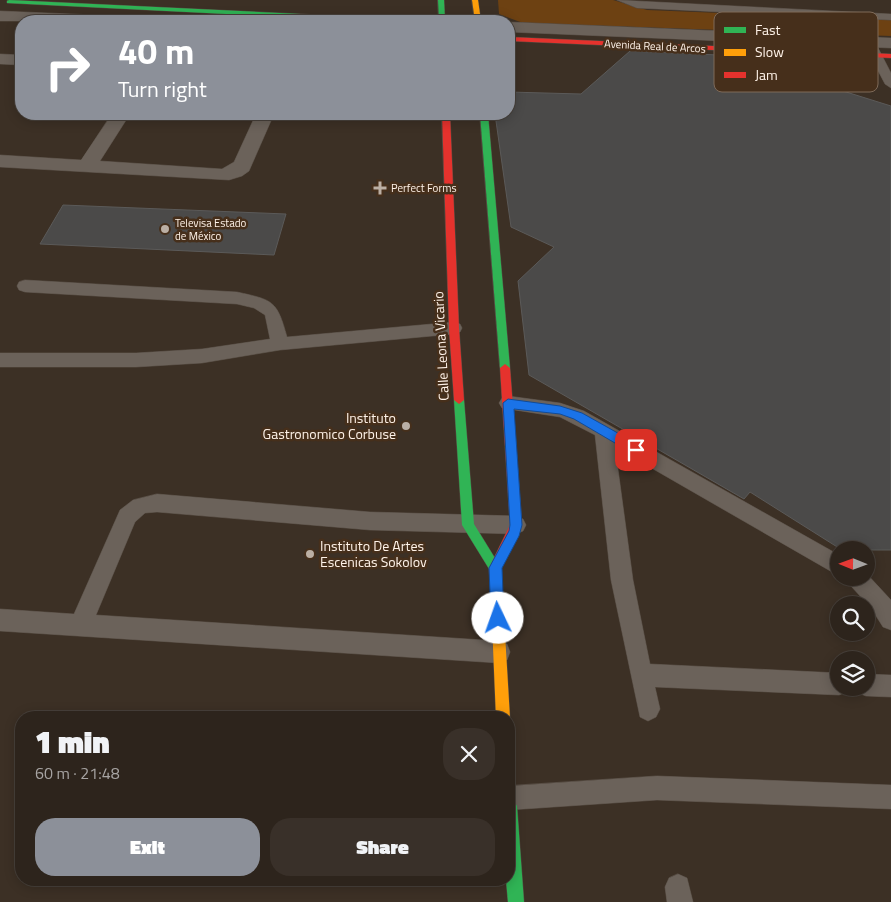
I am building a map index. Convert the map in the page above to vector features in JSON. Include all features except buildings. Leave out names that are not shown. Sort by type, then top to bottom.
[{"type":"main road","points":[[440,0],[441,15]]},
{"type":"main road","points":[[475,0],[477,15]]},
{"type":"main road","points":[[4,8],[219,15]]},
{"type":"main road","name":"Avenida Real de Arcos","points":[[515,39],[714,45]]},
{"type":"main road","name":"Calle Leona Vicario","points":[[446,120],[454,328],[468,525],[495,568]]},
{"type":"main road","points":[[484,120],[516,525],[495,568],[503,711]]},
{"type":"main road","points":[[514,886],[516,902]]},
{"type":"street","points":[[4,8],[66,15]]},
{"type":"street","name":"Avenida Real de Arcos","points":[[515,27],[714,39]]},
{"type":"street","points":[[0,58],[15,59]]},
{"type":"street","points":[[86,167],[117,120]]},
{"type":"street","points":[[0,161],[222,175],[239,170],[244,164],[262,120]]},
{"type":"lane","points":[[622,0],[637,5],[788,12]]},
{"type":"lane","points":[[878,15],[891,16]]},
{"type":"lane","points":[[878,60],[891,84]]},
{"type":"lane","points":[[25,286],[237,298],[259,303],[272,312],[280,344]]},
{"type":"lane","points":[[0,360],[136,360],[202,356],[280,344],[454,328]]},
{"type":"lane","points":[[508,403],[560,410],[578,416],[830,561]]},
{"type":"lane","points":[[604,431],[622,580],[648,709]]},
{"type":"lane","points":[[81,624],[127,516],[135,507],[146,504],[157,503],[370,521],[516,525]]},
{"type":"lane","points":[[864,586],[891,619]]},
{"type":"lane","points":[[0,620],[499,652]]},
{"type":"lane","points":[[641,675],[830,684]]},
{"type":"lane","points":[[875,685],[891,686]]},
{"type":"lane","points":[[515,798],[657,788],[891,797]]},
{"type":"shaded area","points":[[498,0],[613,0],[647,10],[714,13],[714,30],[523,23],[515,20],[515,15],[499,14]]},
{"type":"shaded area","points":[[878,19],[891,20],[891,36],[878,36]]},
{"type":"traffic: fast","points":[[441,0],[442,15]]},
{"type":"traffic: fast","points":[[9,2],[280,15]]},
{"type":"traffic: fast","points":[[484,120],[505,368]]},
{"type":"traffic: fast","points":[[459,400],[468,525],[495,568]]},
{"type":"traffic: fast","points":[[515,886],[516,902]]},
{"type":"traffic: slow","points":[[475,0],[477,15]]},
{"type":"traffic: slow","points":[[497,600],[503,711]]},
{"type":"traffic: jam","points":[[515,39],[714,48]]},
{"type":"traffic: jam","points":[[878,55],[891,56]]},
{"type":"traffic: jam","points":[[446,120],[454,328],[459,400]]},
{"type":"traffic: jam","points":[[497,600],[495,568],[516,525],[505,368]]},
{"type":"place","name":"Perfect Forms","points":[[380,188]]},
{"type":"place","name":"Televisa Estado de México","points":[[165,229]]},
{"type":"place","name":"Instituto Gastronomico Corbuse","points":[[406,426]]},
{"type":"place","name":"Instituto De Artes Escenicas Sokolov","points":[[310,554]]},
{"type":"route","points":[[498,618],[495,568],[516,525],[508,403],[560,410],[578,416],[636,450]]}]
